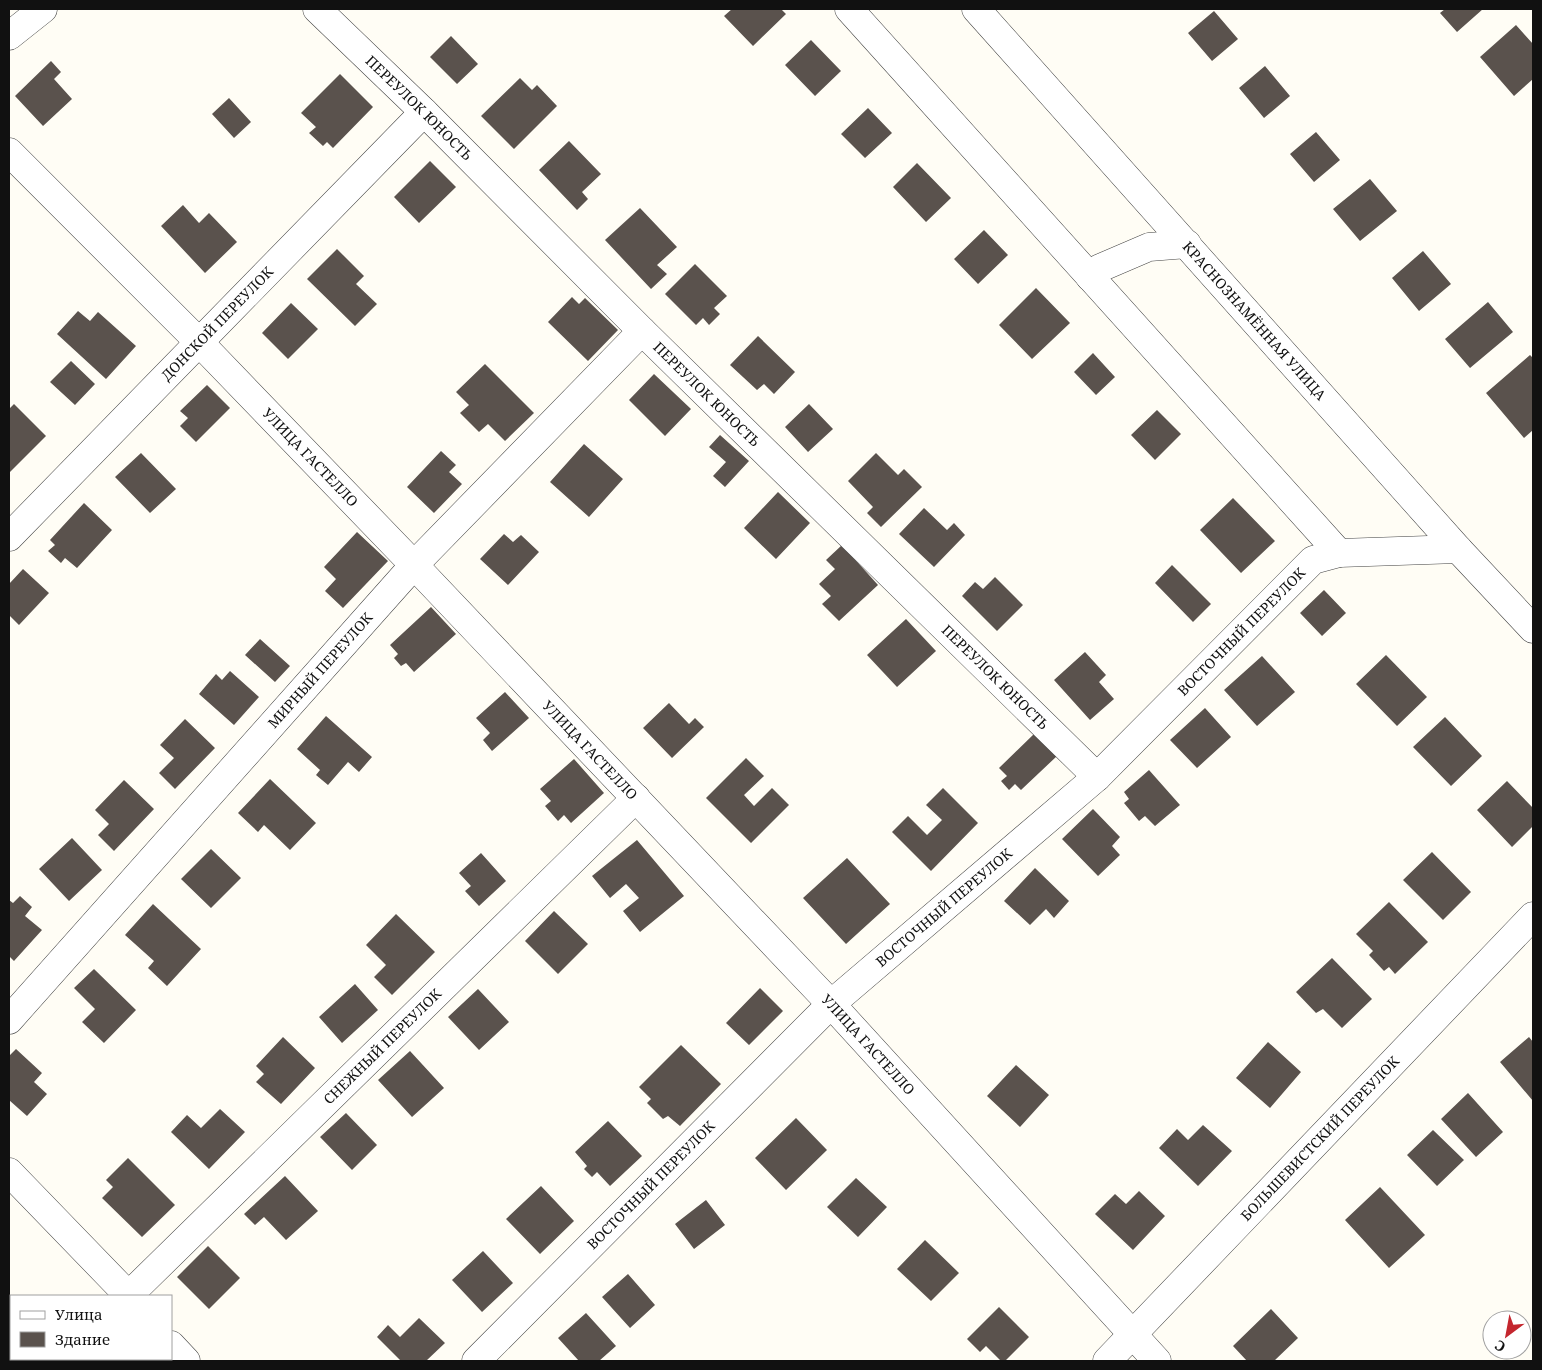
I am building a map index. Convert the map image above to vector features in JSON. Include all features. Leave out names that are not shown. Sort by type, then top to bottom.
[{"type":"street","points":[[9,36],[43,9]]},
{"type":"street","name":"ПЕРЕУЛОК ЮНОСТЬ","points":[[317,9],[424,112],[642,331],[1097,777]]},
{"type":"street","points":[[849,9],[1339,553]]},
{"type":"street","name":"КРАСНОЗНАМЁННАЯ УЛИЦА","points":[[976,9],[1458,549],[1533,629]]},
{"type":"street","name":"ДОНСКОЙ ПЕРЕУЛОК","points":[[9,537],[424,112]]},
{"type":"street","name":"УЛИЦА ГАСТЕЛЛО","points":[[9,152],[199,342],[636,798],[831,1004],[1157,1361]]},
{"type":"street","points":[[1090,277],[1100,268],[1149,247],[1187,244]]},
{"type":"street","name":"МИРНЫЙ ПЕРЕУЛОК","points":[[9,1020],[414,565],[642,331]]},
{"type":"street","name":"ВОСТОЧНЫЙ ПЕРЕУЛОК","points":[[476,1361],[831,1004],[1097,777],[1313,560],[1339,553],[1458,549]]},
{"type":"street","name":"СНЕЖНЫЙ ПЕРЕУЛОК","points":[[130,1295],[636,798]]},
{"type":"street","name":"БОЛЬШЕВИСТСКИЙ ПЕРЕУЛОК","points":[[1107,1361],[1533,916]]},
{"type":"street","points":[[9,1172],[128,1295]]},
{"type":"street","points":[[172,1346],[186,1361]]},
{"type":"building","points":[[732,9],[781,9],[786,14],[753,46],[724,16]]},
{"type":"building","points":[[1445,9],[1483,9],[1457,32],[1440,13]]},
{"type":"building","points":[[1214,11],[1238,39],[1212,61],[1188,33]]},
{"type":"building","points":[[1516,25],[1533,44],[1533,79],[1514,96],[1480,57]]},
{"type":"building","points":[[451,36],[478,64],[457,84],[430,57]]},
{"type":"building","points":[[811,40],[841,71],[815,96],[785,65]]},
{"type":"building","points":[[51,61],[61,72],[54,79],[72,99],[43,126],[15,96]]},
{"type":"building","points":[[1265,66],[1290,96],[1264,118],[1239,88]]},
{"type":"building","points":[[340,74],[373,107],[333,148],[327,142],[323,146],[309,133],[316,127],[301,113]]},
{"type":"building","points":[[520,78],[532,90],[537,85],[557,106],[514,149],[481,116]]},
{"type":"building","points":[[229,98],[251,122],[234,138],[212,114]]},
{"type":"building","points":[[868,108],[892,133],[865,158],[841,134]]},
{"type":"building","points":[[1316,132],[1340,160],[1314,182],[1290,154]]},
{"type":"building","points":[[569,141],[601,174],[582,192],[588,199],[577,210],[539,170]]},
{"type":"building","points":[[430,161],[456,187],[419,223],[394,197]]},
{"type":"building","points":[[917,163],[951,198],[926,222],[893,187]]},
{"type":"building","points":[[1370,179],[1397,211],[1360,241],[1333,209]]},
{"type":"building","points":[[183,205],[199,223],[209,213],[237,242],[205,273],[161,226]]},
{"type":"building","points":[[640,208],[677,247],[657,265],[667,274],[651,289],[605,240]]},
{"type":"building","points":[[984,230],[1008,255],[978,284],[954,259]]},
{"type":"building","points":[[337,249],[364,276],[356,284],[377,304],[355,326],[307,279]]},
{"type":"building","points":[[1423,251],[1451,284],[1419,311],[1392,278]]},
{"type":"building","points":[[695,264],[727,296],[714,308],[720,314],[709,325],[703,318],[696,325],[665,294]]},
{"type":"building","points":[[1036,288],[1070,323],[1032,359],[999,325]]},
{"type":"building","points":[[572,297],[579,304],[585,298],[618,330],[588,361],[548,322]]},
{"type":"building","points":[[1488,302],[1513,332],[1470,368],[1445,339]]},
{"type":"building","points":[[291,303],[318,329],[288,359],[262,333]]},
{"type":"building","points":[[78,311],[90,321],[98,312],[136,346],[106,379],[57,334]]},
{"type":"building","points":[[758,336],[795,372],[774,394],[764,384],[757,390],[730,365]]},
{"type":"building","points":[[1093,353],[1115,377],[1096,395],[1074,372]]},
{"type":"building","points":[[1530,355],[1533,358],[1533,430],[1524,438],[1486,393]]},
{"type":"building","points":[[71,361],[95,384],[75,405],[50,382]]},
{"type":"building","points":[[485,364],[534,413],[505,441],[488,424],[479,432],[460,413],[469,405],[456,392]]},
{"type":"building","points":[[654,374],[691,409],[665,436],[629,400]]},
{"type":"building","points":[[207,385],[230,408],[196,442],[180,426],[188,418],[180,411]]},
{"type":"building","points":[[14,404],[46,436],[10,472],[9,409]]},
{"type":"building","points":[[809,404],[833,429],[808,452],[785,427]]},
{"type":"building","points":[[1157,410],[1181,434],[1155,460],[1131,435]]},
{"type":"building","points":[[720,435],[749,461],[725,487],[713,476],[726,462],[709,447]]},
{"type":"building","points":[[584,444],[623,479],[589,517],[550,482]]},
{"type":"building","points":[[441,451],[456,465],[449,472],[462,484],[434,513],[407,487]]},
{"type":"building","points":[[141,453],[176,489],[150,513],[115,477]]},
{"type":"building","points":[[876,453],[898,475],[904,469],[922,487],[881,527],[867,513],[873,507],[848,481]]},
{"type":"building","points":[[778,492],[810,523],[776,559],[744,528]]},
{"type":"building","points":[[1233,498],[1275,541],[1241,573],[1200,530]]},
{"type":"building","points":[[84,503],[112,530],[77,568],[65,558],[61,563],[48,551],[55,545],[50,540]]},
{"type":"building","points":[[924,508],[947,530],[954,523],[965,535],[934,567],[899,534]]},
{"type":"building","points":[[357,532],[388,561],[343,608],[325,591],[336,579],[324,567]]},
{"type":"building","points":[[504,534],[513,542],[521,535],[539,552],[508,585],[480,559]]},
{"type":"building","points":[[842,545],[878,585],[839,621],[822,604],[831,596],[819,584],[835,569],[826,560]]},
{"type":"building","points":[[1172,565],[1211,604],[1193,622],[1155,583]]},
{"type":"building","points":[[23,569],[49,593],[19,625],[9,615],[9,584]]},
{"type":"building","points":[[995,577],[1023,605],[997,631],[962,596],[975,582],[983,589]]},
{"type":"building","points":[[1324,590],[1346,613],[1322,636],[1300,613]]},
{"type":"building","points":[[431,607],[456,634],[414,672],[406,663],[401,666],[394,658],[398,654],[390,645]]},
{"type":"building","points":[[906,619],[936,651],[897,687],[867,655]]},
{"type":"building","points":[[260,639],[290,666],[275,682],[245,655]]},
{"type":"building","points":[[1085,652],[1106,675],[1099,682],[1114,699],[1090,720],[1054,680]]},
{"type":"building","points":[[1386,655],[1427,697],[1397,726],[1356,684]]},
{"type":"building","points":[[1262,656],[1295,692],[1257,726],[1224,690]]},
{"type":"building","points":[[230,671],[259,697],[234,725],[199,694],[216,674],[222,680]]},
{"type":"building","points":[[505,692],[529,718],[492,751],[483,740],[490,733],[476,718]]},
{"type":"building","points":[[669,703],[689,724],[695,718],[704,727],[672,758],[643,728]]},
{"type":"building","points":[[1205,708],[1231,737],[1197,768],[1170,740]]},
{"type":"building","points":[[326,716],[372,757],[359,772],[348,762],[328,785],[316,775],[320,770],[297,749]]},
{"type":"building","points":[[1445,717],[1482,756],[1451,786],[1413,747]]},
{"type":"building","points":[[185,719],[215,748],[175,789],[159,773],[174,758],[160,745]]},
{"type":"building","points":[[1035,733],[1057,756],[1021,790],[1015,784],[1009,790],[1001,781],[1007,776],[999,768]]},
{"type":"building","points":[[746,758],[764,776],[744,795],[754,806],[772,788],[789,805],[751,843],[706,798]]},
{"type":"building","points":[[574,759],[604,793],[571,823],[564,815],[558,821],[545,806],[551,801],[540,789]]},
{"type":"building","points":[[1149,770],[1180,805],[1155,826],[1145,816],[1139,821],[1124,803],[1129,799],[1124,792]]},
{"type":"building","points":[[270,779],[316,823],[290,850],[264,825],[258,832],[238,813]]},
{"type":"building","points":[[124,780],[154,809],[114,851],[98,835],[109,824],[95,810]]},
{"type":"building","points":[[1507,781],[1533,808],[1533,826],[1512,847],[1477,810]]},
{"type":"building","points":[[943,788],[978,823],[931,871],[892,832],[908,816],[927,835],[942,820],[926,805]]},
{"type":"building","points":[[1093,809],[1120,837],[1112,846],[1120,855],[1098,876],[1062,839]]},
{"type":"building","points":[[72,838],[102,870],[69,901],[39,869]]},
{"type":"building","points":[[637,840],[684,896],[640,932],[623,911],[639,898],[626,884],[610,898],[592,876]]},
{"type":"building","points":[[211,849],[241,878],[211,908],[181,879]]},
{"type":"building","points":[[1432,852],[1471,892],[1443,920],[1403,880]]},
{"type":"building","points":[[481,853],[506,881],[479,906],[465,891],[471,886],[459,873]]},
{"type":"building","points":[[847,858],[890,904],[846,944],[803,898]]},
{"type":"building","points":[[1035,868],[1069,901],[1054,918],[1046,909],[1030,925],[1004,901]]},
{"type":"building","points":[[20,896],[32,907],[25,916],[42,930],[14,961],[9,956],[9,900],[13,903]]},
{"type":"building","points":[[1389,902],[1428,942],[1395,974],[1389,967],[1384,971],[1369,955],[1373,951],[1356,934]]},
{"type":"building","points":[[153,904],[201,949],[167,986],[148,968],[154,961],[125,935]]},
{"type":"building","points":[[554,911],[588,944],[558,974],[525,941]]},
{"type":"building","points":[[396,914],[435,952],[392,995],[374,977],[386,965],[366,945]]},
{"type":"building","points":[[1332,958],[1372,999],[1342,1028],[1323,1009],[1316,1013],[1296,992]]},
{"type":"building","points":[[94,969],[136,1010],[104,1043],[82,1022],[95,1009],[74,988]]},
{"type":"building","points":[[355,984],[378,1010],[342,1043],[319,1017]]},
{"type":"building","points":[[760,988],[783,1011],[749,1045],[726,1023]]},
{"type":"building","points":[[478,989],[509,1022],[479,1050],[448,1017]]},
{"type":"building","points":[[283,1037],[315,1068],[281,1104],[256,1082],[264,1074],[256,1066]]},
{"type":"building","points":[[1529,1037],[1533,1042],[1533,1101],[1500,1062]]},
{"type":"building","points":[[1268,1042],[1301,1072],[1270,1108],[1236,1078]]},
{"type":"building","points":[[681,1045],[721,1084],[680,1126],[668,1116],[663,1119],[647,1103],[651,1099],[639,1087]]},
{"type":"building","points":[[16,1049],[42,1073],[34,1082],[47,1094],[27,1116],[9,1100],[9,1056]]},
{"type":"building","points":[[410,1051],[444,1088],[412,1117],[378,1080]]},
{"type":"building","points":[[1016,1065],[1049,1095],[1020,1127],[987,1096]]},
{"type":"building","points":[[1468,1093],[1503,1132],[1476,1157],[1441,1119]]},
{"type":"building","points":[[220,1109],[245,1132],[209,1169],[171,1132],[187,1115],[201,1128]]},
{"type":"building","points":[[346,1113],[377,1145],[352,1170],[320,1137]]},
{"type":"building","points":[[796,1118],[827,1150],[786,1190],[755,1158]]},
{"type":"building","points":[[608,1121],[642,1156],[610,1186],[597,1172],[592,1177],[584,1169],[587,1166],[575,1152]]},
{"type":"building","points":[[1203,1125],[1232,1151],[1198,1186],[1159,1148],[1177,1129],[1188,1140]]},
{"type":"building","points":[[1433,1130],[1464,1160],[1437,1186],[1407,1155]]},
{"type":"building","points":[[128,1158],[175,1205],[142,1237],[102,1198],[113,1187],[106,1180]]},
{"type":"building","points":[[285,1176],[318,1211],[286,1240],[264,1217],[255,1225],[244,1214]]},
{"type":"building","points":[[856,1178],[887,1207],[858,1237],[827,1207]]},
{"type":"building","points":[[541,1186],[574,1221],[540,1254],[506,1219]]},
{"type":"building","points":[[1380,1187],[1425,1235],[1389,1268],[1345,1220]]},
{"type":"building","points":[[1139,1191],[1165,1216],[1133,1250],[1095,1214],[1115,1194],[1126,1204]]},
{"type":"building","points":[[706,1200],[725,1225],[694,1249],[675,1224]]},
{"type":"building","points":[[925,1240],[959,1273],[931,1301],[897,1269]]},
{"type":"building","points":[[208,1246],[240,1278],[209,1309],[177,1277]]},
{"type":"building","points":[[483,1251],[513,1283],[482,1312],[452,1280]]},
{"type":"building","points":[[628,1274],[655,1305],[630,1328],[602,1297]]},
{"type":"building","points":[[999,1307],[1029,1337],[1005,1361],[1001,1361],[986,1346],[980,1352],[967,1339]]},
{"type":"building","points":[[1271,1309],[1298,1338],[1274,1361],[1247,1361],[1233,1346]]},
{"type":"building","points":[[586,1313],[616,1346],[599,1361],[579,1361],[558,1338]]},
{"type":"building","points":[[419,1318],[445,1343],[426,1361],[401,1361],[377,1337],[388,1325],[400,1337]]},
{"type":"building","points":[[66,1360],[67,1361],[32,1361]]}]
